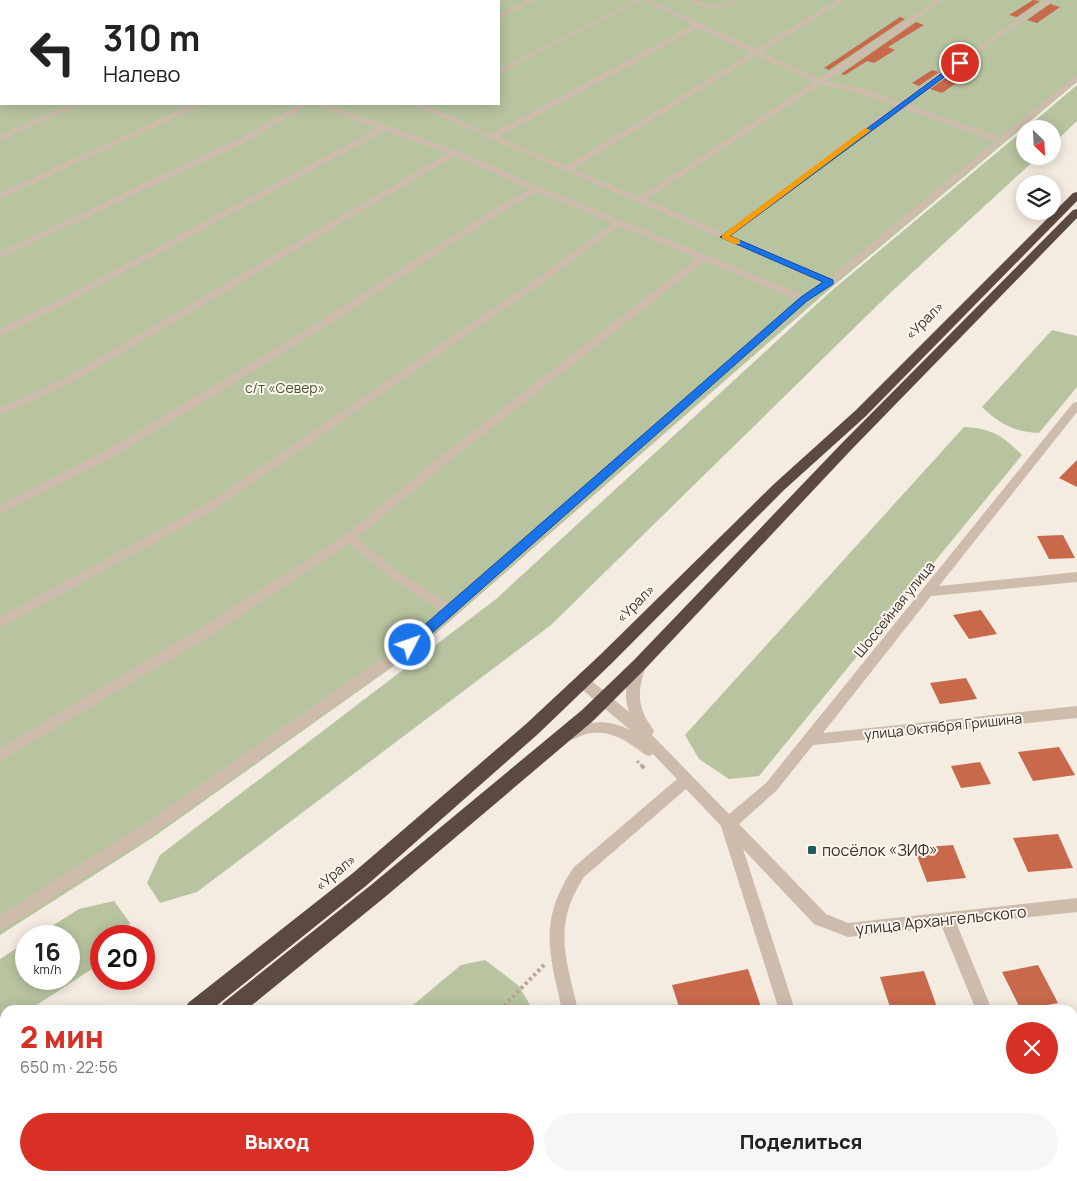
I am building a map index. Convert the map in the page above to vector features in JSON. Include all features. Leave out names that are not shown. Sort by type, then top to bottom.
[{"type":"highway","name":"«Урал»","points":[[201,1005],[360,879],[476,780],[583,682],[779,487],[862,412],[1077,195]]},
{"type":"highway","points":[[236,1005],[348,916],[557,741],[605,698],[640,664],[847,446],[1077,212]]},
{"type":"street","points":[[500,16],[533,0]]},
{"type":"street","points":[[500,71],[639,0]]},
{"type":"street","points":[[645,0],[696,26],[820,82],[861,91],[1001,140]]},
{"type":"street","points":[[692,0],[706,7],[722,7],[736,0]]},
{"type":"street","points":[[568,168],[842,0]]},
{"type":"street","points":[[640,200],[890,36],[940,0]]},
{"type":"street","points":[[724,237],[900,105],[1048,0]]},
{"type":"street","points":[[493,136],[696,26]]},
{"type":"street","points":[[0,924],[146,831],[410,645],[804,299],[830,282],[1077,78]]},
{"type":"street","points":[[0,138],[76,105]]},
{"type":"street","points":[[0,196],[197,105]]},
{"type":"street","points":[[0,255],[249,137],[303,105]]},
{"type":"street","points":[[321,105],[455,153],[537,189],[804,299]]},
{"type":"street","points":[[417,105],[568,168],[830,282]]},
{"type":"street","points":[[427,109],[435,105]]},
{"type":"street","points":[[0,333],[64,301],[384,128]]},
{"type":"street","points":[[0,412],[67,381],[455,153]]},
{"type":"street","points":[[0,510],[109,454],[313,330],[494,213],[537,189]]},
{"type":"street","points":[[0,623],[210,507],[542,279],[619,223]]},
{"type":"street","points":[[0,755],[204,633],[349,538],[452,453],[703,258]]},
{"type":"street","name":"Шоссейная улица","points":[[728,824],[771,787],[1077,405]]},
{"type":"street","points":[[349,538],[393,574],[450,610]]},
{"type":"street","points":[[926,592],[1077,577]]},
{"type":"street","points":[[640,664],[632,692],[636,713],[686,780]]},
{"type":"street","points":[[583,682],[605,698],[629,720],[686,780]]},
{"type":"street","name":"улица Октября Гришина","points":[[809,740],[1077,712]]},
{"type":"street","points":[[557,741],[584,729],[602,727],[622,731],[638,741],[686,780]]},
{"type":"street","points":[[569,1005],[558,951],[555,924],[560,902],[579,872],[686,780]]},
{"type":"street","name":"улица Архангельского","points":[[686,780],[820,919],[848,930],[1077,905]]},
{"type":"street","points":[[728,824],[785,1005]]},
{"type":"street","points":[[947,920],[982,1005]]},
{"type":"path","points":[[634,757],[645,769]]},
{"type":"path","points":[[505,1005],[558,951]]},
{"type":"green space","name":"с/т «Север»","points":[[500,0],[1077,0],[1077,82],[1032,120],[1016,120],[1016,133],[831,288],[419,648],[152,838],[0,935],[0,105],[500,105]]},
{"type":"green space","points":[[1077,85],[1077,121],[1061,136],[1061,120],[1036,120]]},
{"type":"green space","points":[[1016,137],[1016,165],[1029,165],[1016,175],[1016,177],[889,294],[551,625],[197,892],[160,903],[147,883],[160,855],[496,599],[830,292]]},
{"type":"green space","points":[[1052,330],[1077,336],[1077,387],[1039,433],[1015,429],[995,418],[982,407]]},
{"type":"green space","points":[[964,427],[982,429],[996,434],[1022,455],[759,776],[729,779],[699,759],[685,735]]},
{"type":"green space","points":[[114,901],[130,923],[129,925],[90,925],[90,970],[80,977],[80,925],[54,925],[79,909]]},
{"type":"green space","points":[[15,949],[15,990],[60,990],[37,1005],[0,1005],[0,959]]},
{"type":"green space","points":[[485,960],[519,986],[530,1005],[413,1005],[461,965]]},
{"type":"building","points":[[1033,0],[1040,1],[1017,17],[1009,15]]},
{"type":"building","points":[[1050,4],[1060,7],[1037,23],[1027,20]]},
{"type":"building","points":[[900,17],[905,19],[829,70],[824,68]]},
{"type":"building","points":[[916,22],[924,25],[888,47],[895,50],[874,63],[867,61],[845,75],[841,74]]},
{"type":"building","points":[[932,70],[939,72],[919,86],[912,83]]},
{"type":"building","points":[[950,75],[962,79],[942,93],[930,89]]},
{"type":"building","points":[[1077,460],[1077,487],[1059,478]]},
{"type":"building","points":[[1063,535],[1075,558],[1049,559],[1037,536]]},
{"type":"building","points":[[981,610],[997,634],[969,639],[953,615]]},
{"type":"building","points":[[966,678],[977,699],[940,704],[930,683]]},
{"type":"building","points":[[1059,747],[1075,775],[1033,781],[1018,752]]},
{"type":"building","points":[[980,762],[991,784],[961,788],[951,766]]},
{"type":"building","points":[[1058,834],[1073,868],[1028,872],[1013,838]]},
{"type":"building","points":[[953,845],[966,878],[927,882],[914,848]]},
{"type":"building","points":[[1038,965],[1058,1003],[1018,1005],[1002,972]]},
{"type":"building","points":[[748,969],[760,1005],[678,1005],[672,985]]},
{"type":"building","points":[[924,971],[936,1005],[889,1005],[880,977]]},
{"type":"slow traffic","points":[[737,242],[724,237],[867,130]]},
{"type":"place","name":"посёлок «ЗИФ»","points":[[812,850]]},
{"type":"route","points":[[410,645],[804,299],[830,282],[724,237],[900,105],[960,63]]}]
